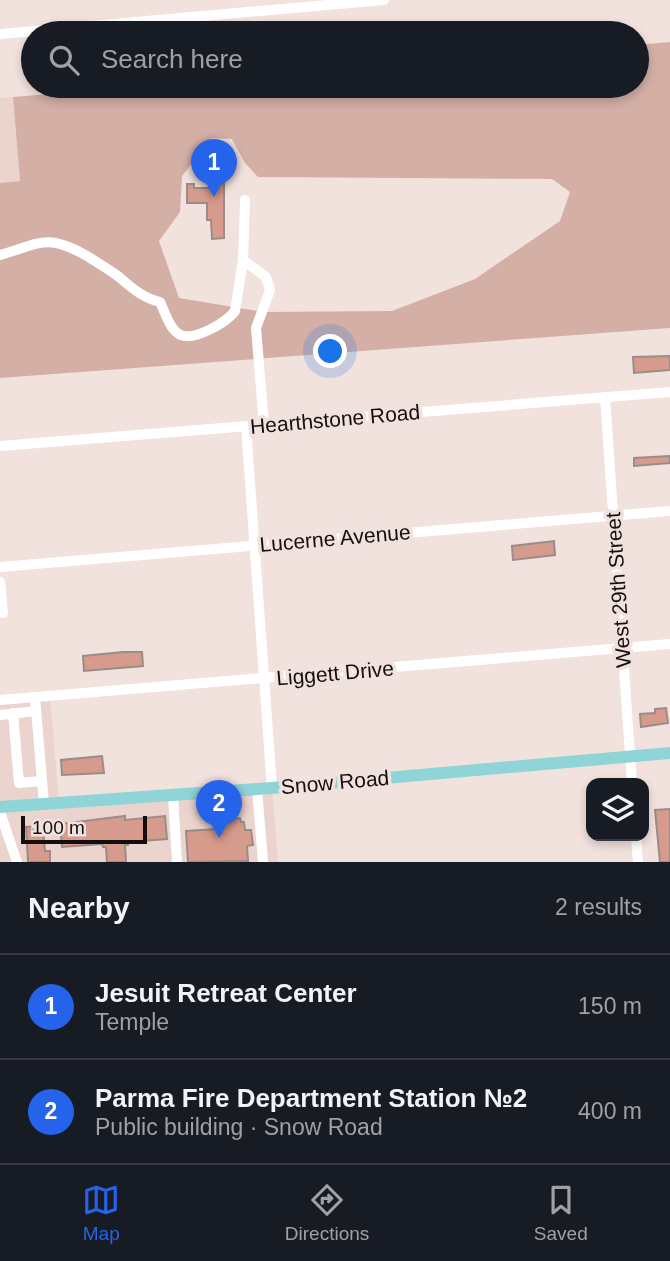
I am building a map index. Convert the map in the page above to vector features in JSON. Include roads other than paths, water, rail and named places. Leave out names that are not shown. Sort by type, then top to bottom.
[{"type":"main road","name":"Snow Road","points":[[0,807],[272,788],[670,753]]},
{"type":"street","points":[[147,21],[384,0]]},
{"type":"street","points":[[0,34],[21,32]]},
{"type":"street","points":[[0,255],[33,244],[65,244],[113,272],[147,299],[160,302],[178,334],[185,336],[216,327],[230,317],[237,302],[243,260],[246,201]]},
{"type":"street","points":[[243,260],[266,277],[271,290],[256,328],[264,425]]},
{"type":"street","name":"Hearthstone Road","points":[[0,446],[670,392]]},
{"type":"street","name":"West 29th Street","points":[[605,397],[632,778]]},
{"type":"street","points":[[246,426],[272,788]]},
{"type":"street","name":"Lucerne Avenue","points":[[0,566],[670,510]]},
{"type":"street","points":[[0,582],[3,613]]},
{"type":"street","name":"Liggett Drive","points":[[0,700],[670,644]]},
{"type":"street","points":[[35,697],[44,804]]},
{"type":"street","points":[[0,715],[36,711]]},
{"type":"street","points":[[13,713],[19,783],[42,781]]},
{"type":"street","points":[[257,789],[263,862]]},
{"type":"street","points":[[173,795],[177,862]]},
{"type":"street","points":[[0,812],[17,862]]},
{"type":"street","points":[[636,841],[638,862]]},
{"type":"place","name":"Jesuit Retreat Center","points":[[214,197]]},
{"type":"place","name":"Parma Fire Department Station №2","points":[[219,838]]}]
